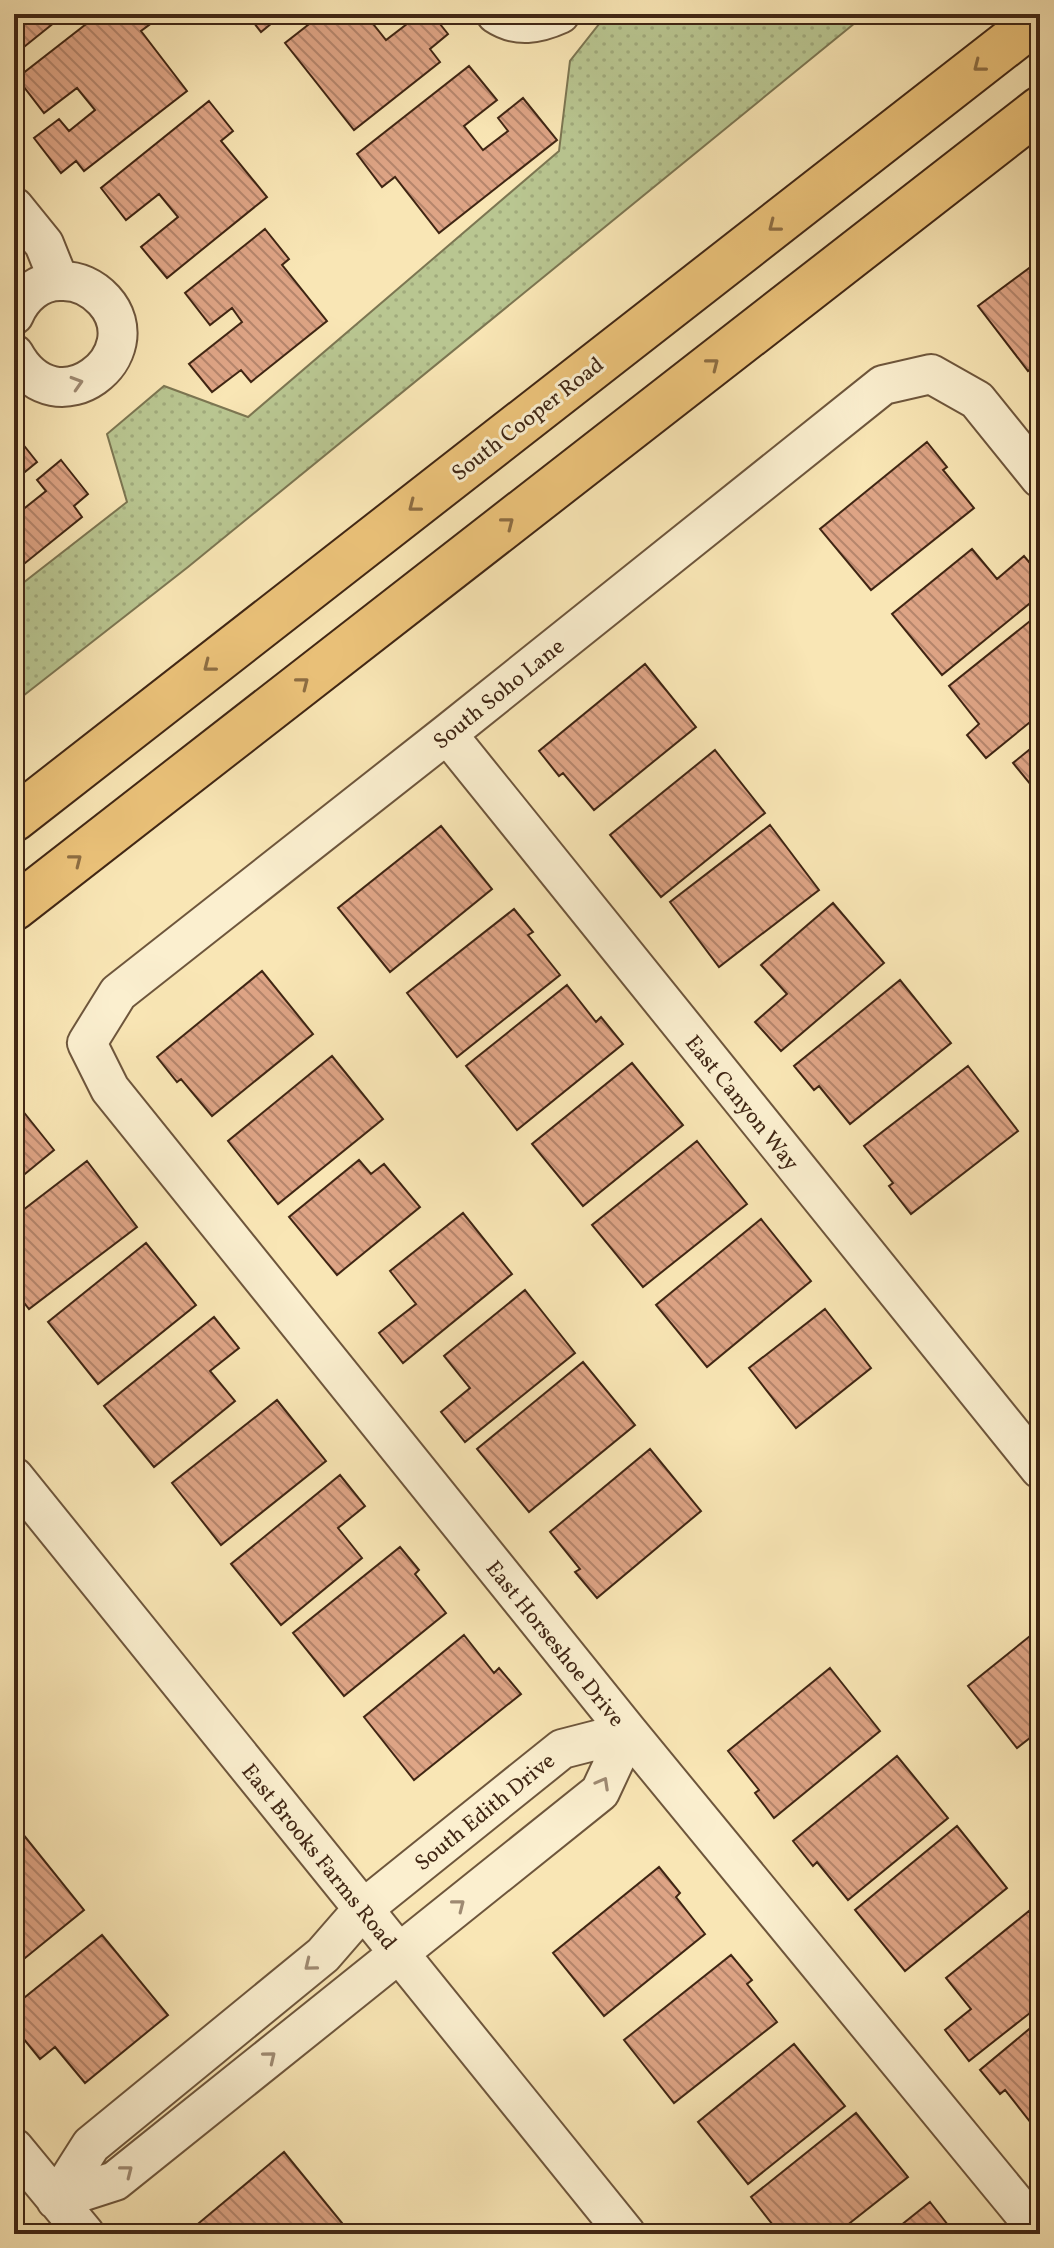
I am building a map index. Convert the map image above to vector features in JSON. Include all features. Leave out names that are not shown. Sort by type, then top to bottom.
[{"type":"main road","name":"South Cooper Road","points":[[14,819],[1040,18]]},
{"type":"main road","points":[[14,908],[1040,109]]},
{"type":"street","points":[[496,14],[522,24],[542,22],[560,14]]},
{"type":"street","points":[[14,207],[44,244],[59,281]]},
{"type":"street","points":[[14,315],[29,293],[43,284],[59,281],[78,283],[95,290],[107,304],[115,321],[116,339],[111,357],[101,372],[85,383],[68,387],[51,386],[36,380],[23,369],[14,354]]},
{"type":"street","name":"South Soho Lane","points":[[87,1043],[118,993],[883,385],[931,374],[977,400],[1040,478]]},
{"type":"street","name":"East Canyon Way","points":[[447,734],[1040,1469]]},
{"type":"street","name":"East Horseshoe Drive","points":[[87,1043],[110,1089],[628,1732],[1040,2233]]},
{"type":"street","name":"East Brooks Farms Road","points":[[14,1477],[626,2234]]},
{"type":"street","points":[[56,2200],[115,2181],[543,1839],[600,1792],[628,1732]]},
{"type":"street","name":"South Edith Drive","points":[[56,2200],[91,2145],[323,1955],[363,1909],[562,1749],[628,1732]]},
{"type":"street","points":[[506,1794],[543,1839]]},
{"type":"street","points":[[201,2053],[230,2089]]},
{"type":"street","points":[[14,2148],[85,2234]]},
{"type":"green space","points":[[607,14],[738,14],[751,22],[761,14],[866,14],[188,567],[14,703],[14,590],[127,502],[107,434],[164,386],[248,417],[559,151],[570,61]]},
{"type":"building","points":[[14,14],[65,14],[14,55]]},
{"type":"building","points":[[99,14],[146,14],[153,22],[141,31],[187,91],[84,171],[76,161],[61,173],[34,138],[59,119],[69,131],[95,110],[77,88],[44,113],[17,78]]},
{"type":"building","points":[[247,14],[283,14],[261,32]]},
{"type":"building","points":[[322,14],[387,14],[374,25],[386,40],[420,14],[432,14],[448,34],[430,49],[440,62],[354,130],[285,43]]},
{"type":"building","points":[[469,66],[497,100],[464,126],[483,150],[508,131],[498,118],[523,98],[557,140],[439,233],[395,177],[382,187],[357,154]]},
{"type":"building","points":[[209,101],[233,131],[221,141],[267,197],[167,278],[141,247],[178,217],[159,194],[126,220],[101,188]]},
{"type":"building","points":[[265,229],[289,259],[282,265],[327,321],[251,382],[241,370],[212,392],[189,364],[242,322],[232,308],[210,325],[185,293]]},
{"type":"building","points":[[1040,260],[1040,362],[1028,371],[978,306]]},
{"type":"building","points":[[14,433],[37,462],[14,481]]},
{"type":"building","points":[[927,442],[947,467],[943,470],[974,508],[871,590],[820,529]]},
{"type":"building","points":[[61,460],[88,494],[74,506],[82,517],[14,572],[14,502],[21,511],[46,491],[37,480]]},
{"type":"building","points":[[972,549],[997,579],[1024,556],[1040,575],[1040,595],[942,675],[892,614]]},
{"type":"building","points":[[1040,613],[1040,714],[986,758],[967,735],[979,724],[949,686]]},
{"type":"building","points":[[645,664],[696,727],[594,810],[563,773],[559,776],[539,751]]},
{"type":"building","points":[[1040,741],[1040,796],[1013,763]]},
{"type":"building","points":[[715,750],[765,813],[661,897],[610,835]]},
{"type":"building","points":[[770,825],[819,890],[719,967],[670,902]]},
{"type":"building","points":[[441,826],[492,889],[390,972],[338,908]]},
{"type":"building","points":[[833,903],[884,963],[781,1051],[755,1022],[787,994],[761,965]]},
{"type":"building","points":[[514,909],[533,932],[528,935],[560,975],[457,1057],[407,993]]},
{"type":"building","points":[[262,971],[313,1034],[212,1116],[181,1079],[177,1082],[157,1057]]},
{"type":"building","points":[[900,980],[951,1043],[850,1124],[819,1086],[814,1090],[794,1066]]},
{"type":"building","points":[[567,985],[596,1022],[601,1017],[623,1044],[517,1130],[466,1066]]},
{"type":"building","points":[[332,1056],[383,1119],[278,1204],[228,1141]]},
{"type":"building","points":[[632,1063],[683,1125],[583,1206],[532,1144]]},
{"type":"building","points":[[968,1066],[1018,1131],[911,1214],[889,1186],[893,1183],[864,1146]]},
{"type":"building","points":[[14,1100],[54,1150],[14,1183]]},
{"type":"building","points":[[697,1141],[747,1204],[643,1287],[592,1225]]},
{"type":"building","points":[[359,1160],[371,1174],[384,1164],[420,1207],[337,1275],[289,1217]]},
{"type":"building","points":[[87,1161],[137,1227],[29,1309],[14,1290],[14,1217]]},
{"type":"building","points":[[463,1213],[512,1274],[403,1363],[379,1333],[416,1304],[390,1271]]},
{"type":"building","points":[[761,1219],[811,1281],[707,1367],[656,1305]]},
{"type":"building","points":[[146,1243],[196,1305],[98,1384],[48,1322]]},
{"type":"building","points":[[525,1290],[575,1353],[465,1442],[441,1412],[470,1388],[444,1356]]},
{"type":"building","points":[[825,1309],[871,1368],[796,1428],[749,1368]]},
{"type":"building","points":[[214,1317],[239,1348],[210,1371],[235,1401],[154,1467],[104,1406]]},
{"type":"building","points":[[583,1362],[635,1425],[529,1512],[477,1449]]},
{"type":"building","points":[[277,1400],[326,1461],[221,1545],[172,1483]]},
{"type":"building","points":[[650,1449],[701,1511],[597,1598],[575,1572],[580,1569],[550,1532]]},
{"type":"building","points":[[340,1475],[365,1506],[338,1528],[362,1558],[281,1625],[231,1564]]},
{"type":"building","points":[[400,1547],[419,1570],[415,1574],[446,1613],[344,1696],[293,1633]]},
{"type":"building","points":[[1040,1628],[1040,1730],[1017,1748],[968,1686]]},
{"type":"building","points":[[464,1635],[494,1673],[499,1668],[521,1694],[414,1780],[364,1717]]},
{"type":"building","points":[[830,1668],[880,1731],[774,1818],[755,1793],[759,1790],[728,1751]]},
{"type":"building","points":[[897,1756],[948,1818],[848,1900],[817,1862],[813,1866],[793,1841]]},
{"type":"building","points":[[957,1826],[1007,1888],[905,1971],[855,1910]]},
{"type":"building","points":[[18,1828],[84,1910],[14,1967],[14,1831]]},
{"type":"building","points":[[659,1867],[680,1893],[676,1897],[705,1934],[604,2016],[553,1953]]},
{"type":"building","points":[[1029,1911],[1040,1925],[1040,2005],[969,2061],[945,2030],[971,2009],[946,1978]]},
{"type":"building","points":[[102,1935],[168,2015],[85,2083],[55,2047],[40,2059],[14,2027],[14,2006]]},
{"type":"building","points":[[731,1955],[752,1980],[747,1984],[777,2022],[674,2103],[624,2040]]},
{"type":"building","points":[[1040,2020],[1040,2124],[1035,2128],[1005,2090],[1000,2094],[980,2070]]},
{"type":"building","points":[[794,2044],[845,2106],[748,2184],[698,2122]]},
{"type":"building","points":[[856,2113],[908,2177],[836,2234],[780,2234],[751,2197]]},
{"type":"building","points":[[284,2152],[351,2234],[187,2233]]},
{"type":"building","points":[[930,2202],[955,2234],[890,2234]]}]
